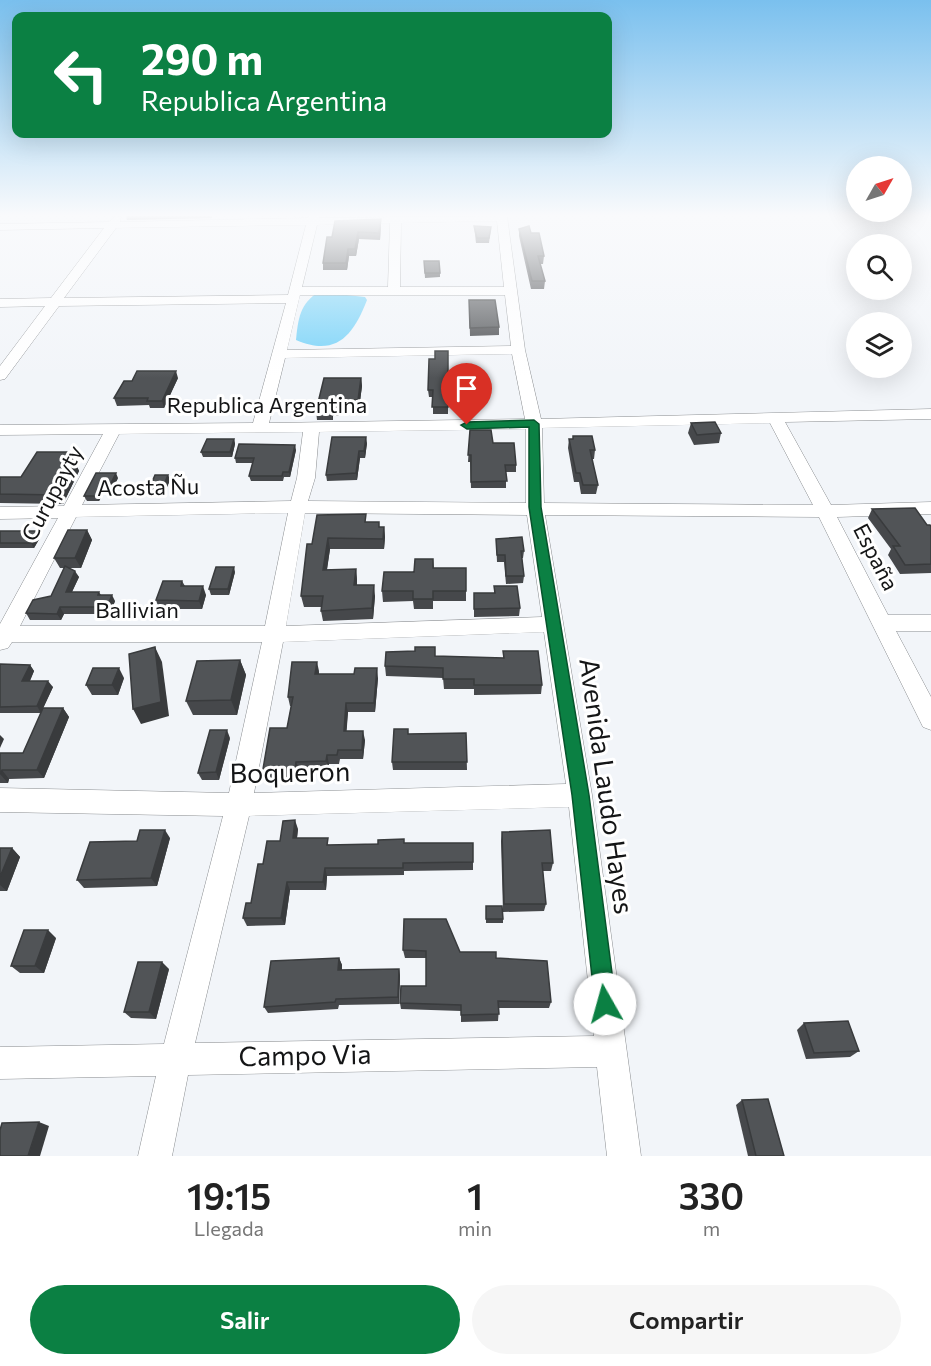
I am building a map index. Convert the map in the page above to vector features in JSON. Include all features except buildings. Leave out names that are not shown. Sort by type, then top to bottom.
[{"type":"street","points":[[0,376],[79,270]]},
{"type":"street","points":[[260,428],[281,354],[300,270]]},
{"type":"street","points":[[394,270],[394,291]]},
{"type":"street","name":"Avenida Laudo Hayes","points":[[508,270],[518,350],[534,424],[535,507],[580,795],[624,1156]]},
{"type":"street","points":[[0,303],[394,291],[510,291]]},
{"type":"street","points":[[281,354],[518,350]]},
{"type":"street","name":"Republica Argentina","points":[[0,430],[310,428],[931,414]]},
{"type":"street","name":"España","points":[[775,418],[931,720]]},
{"type":"street","points":[[155,1156],[176,1058],[238,805],[298,507],[306,478],[310,428]]},
{"type":"street","name":"Curupayty","points":[[2,637],[114,429]]},
{"type":"street","name":"Acosta Ñu","points":[[0,513],[298,507],[825,511],[931,508]]},
{"type":"street","points":[[882,623],[931,623]]},
{"type":"street","name":"Ballivian","points":[[2,637],[274,634],[552,624]]},
{"type":"street","name":"Boqueron","points":[[0,800],[238,805],[580,795]]},
{"type":"street","name":"Campo Via","points":[[0,1063],[610,1051]]},
{"type":"water","points":[[319,292],[365,297],[367,300],[356,324],[349,333],[341,340],[322,346],[296,340],[301,312],[308,301]]},
{"type":"route","points":[[467,425],[534,424],[535,507],[580,795],[605,1004]]}]
